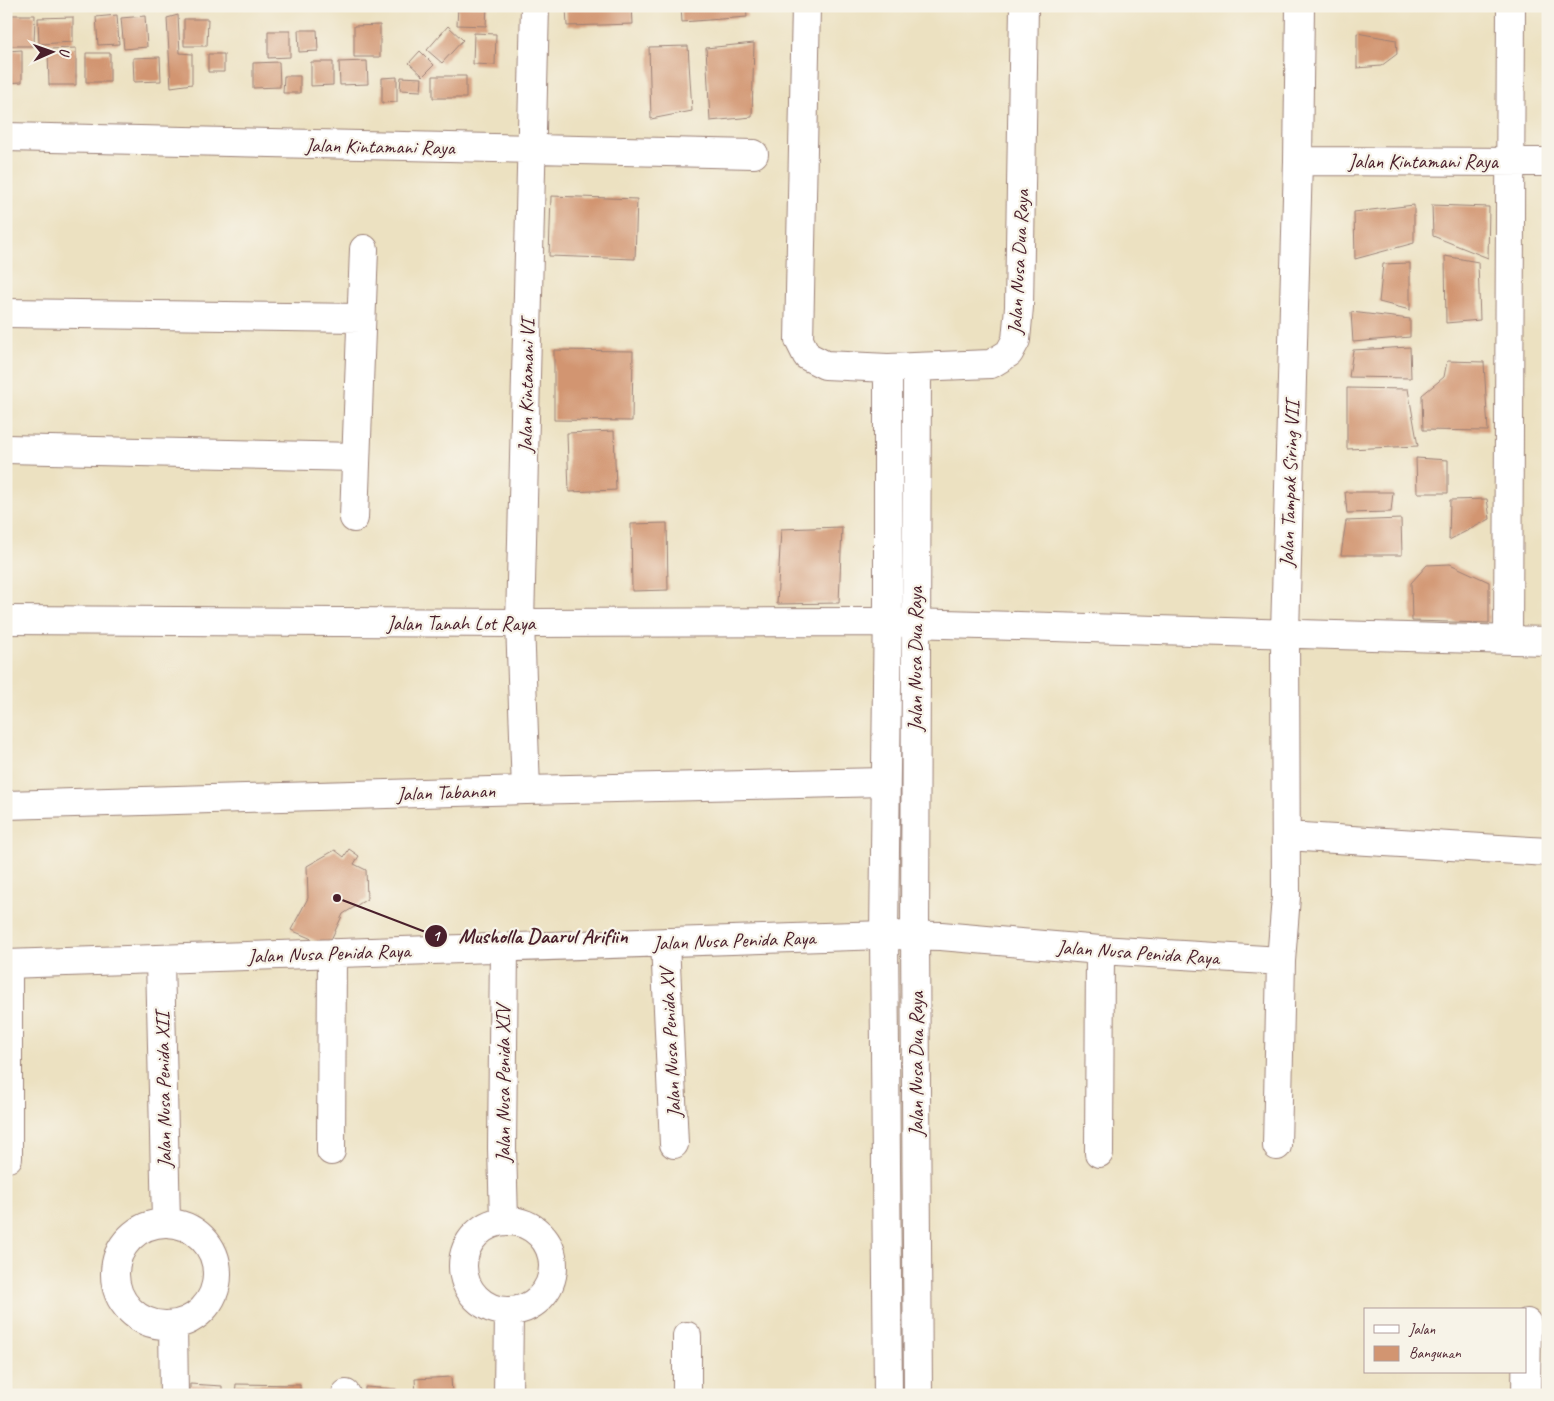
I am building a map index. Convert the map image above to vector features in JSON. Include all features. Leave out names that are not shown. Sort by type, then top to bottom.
[{"type":"street","name":"Jalan Kintamani VI","points":[[526,790],[520,623],[535,6]]},
{"type":"street","points":[[806,6],[799,340],[807,356],[825,365],[888,368],[917,367]]},
{"type":"street","name":"Jalan Nusa Dua Raya","points":[[918,1395],[915,935],[917,367],[991,364],[1009,353],[1016,340],[1020,307],[1024,6]]},
{"type":"street","name":"Jalan Tampak Siring VII","points":[[1277,1146],[1281,961],[1286,897],[1285,633],[1298,161],[1300,6]]},
{"type":"street","points":[[1508,639],[1511,6]]},
{"type":"street","name":"Jalan Kintamani Raya","points":[[6,137],[754,154]]},
{"type":"street","name":"Jalan Kintamani Raya","points":[[1298,161],[1548,162]]},
{"type":"street","points":[[354,518],[364,249]]},
{"type":"street","points":[[6,313],[361,318]]},
{"type":"street","name":"Jalan Nusa Dua Raya","points":[[888,368],[884,935],[888,1395]]},
{"type":"street","points":[[6,449],[355,457]]},
{"type":"street","name":"Jalan Tanah Lot Raya","points":[[6,620],[972,624],[1548,641]]},
{"type":"street","name":"Jalan Tabanan","points":[[6,805],[885,782]]},
{"type":"street","points":[[1286,836],[1548,852]]},
{"type":"street","name":"Jalan Nusa Penida Raya","points":[[7,964],[884,935],[915,935],[1100,950],[1281,961]]},
{"type":"street","name":"Jalan Nusa Penida XV","points":[[665,942],[674,1144]]},
{"type":"street","name":"Jalan Nusa Penida XIV","points":[[504,947],[502,1138],[504,1220]]},
{"type":"street","points":[[1099,1152],[1100,950]]},
{"type":"street","points":[[331,1151],[332,953]]},
{"type":"street","name":"Jalan Nusa Penida XII","points":[[160,959],[166,1222]]},
{"type":"street","points":[[7,964],[8,1158]]},
{"type":"street","points":[[504,1220],[520,1222],[534,1228],[546,1240],[553,1255],[554,1272],[549,1287],[539,1300],[525,1308],[509,1312],[495,1310],[482,1304],[466,1282],[463,1269],[464,1255],[478,1231],[490,1224],[504,1220]]},
{"type":"street","points":[[166,1222],[181,1224],[195,1231],[206,1242],[214,1255],[217,1270],[216,1285],[210,1300],[200,1312],[188,1320],[173,1325],[154,1324],[138,1317],[124,1304],[116,1287],[115,1268],[120,1250],[132,1235],[148,1226],[166,1222]]},
{"type":"street","points":[[508,1395],[509,1312]]},
{"type":"street","points":[[1526,1395],[1527,1323]]},
{"type":"street","points":[[173,1325],[174,1395]]},
{"type":"street","points":[[687,1395],[688,1336]]},
{"type":"building","points":[[458,6],[487,6],[486,26],[457,25]]},
{"type":"building","points":[[566,6],[632,6],[633,24],[567,26]]},
{"type":"building","points":[[681,6],[746,6],[747,17],[682,22]]},
{"type":"building","points":[[10,15],[35,15],[34,46],[9,46]]},
{"type":"building","points":[[117,15],[119,44],[98,45],[96,17]]},
{"type":"building","points":[[178,15],[180,53],[192,54],[192,84],[171,87],[167,18]]},
{"type":"building","points":[[145,16],[147,47],[124,49],[121,18]]},
{"type":"building","points":[[73,17],[73,42],[39,44],[38,18]]},
{"type":"building","points":[[184,19],[208,19],[207,46],[184,46]]},
{"type":"building","points":[[380,25],[380,57],[354,57],[354,26]]},
{"type":"building","points":[[448,26],[463,40],[442,63],[427,50]]},
{"type":"building","points":[[298,30],[317,30],[318,51],[299,52]]},
{"type":"building","points":[[268,31],[290,31],[290,57],[268,58]]},
{"type":"building","points":[[474,33],[496,34],[495,65],[473,64]]},
{"type":"building","points":[[1357,33],[1396,40],[1397,54],[1381,66],[1357,68]]},
{"type":"building","points":[[754,43],[752,117],[710,121],[706,48]]},
{"type":"building","points":[[688,46],[692,111],[651,119],[649,47]]},
{"type":"building","points":[[76,48],[76,85],[49,85],[48,49]]},
{"type":"building","points":[[22,50],[22,82],[6,83],[6,51]]},
{"type":"building","points":[[420,51],[434,65],[423,76],[409,63]]},
{"type":"building","points":[[86,53],[110,53],[110,82],[86,82]]},
{"type":"building","points":[[208,54],[224,54],[224,72],[208,72]]},
{"type":"building","points":[[160,57],[161,81],[134,82],[133,58]]},
{"type":"building","points":[[367,61],[368,84],[340,85],[339,62]]},
{"type":"building","points":[[279,62],[280,87],[253,88],[253,63]]},
{"type":"building","points":[[311,62],[333,62],[333,85],[311,86]]},
{"type":"building","points":[[284,76],[300,76],[300,93],[283,93]]},
{"type":"building","points":[[433,76],[466,76],[466,98],[433,98]]},
{"type":"building","points":[[397,77],[397,102],[382,103],[382,78]]},
{"type":"building","points":[[401,77],[422,78],[421,91],[400,90]]},
{"type":"building","points":[[551,196],[637,199],[635,259],[549,256]]},
{"type":"building","points":[[1414,205],[1414,243],[1355,259],[1354,212]]},
{"type":"building","points":[[1432,205],[1489,207],[1488,258],[1433,236]]},
{"type":"building","points":[[1445,256],[1478,262],[1480,320],[1446,323]]},
{"type":"building","points":[[1410,263],[1410,310],[1379,302],[1383,264]]},
{"type":"building","points":[[1351,312],[1410,319],[1410,337],[1353,342]]},
{"type":"building","points":[[1410,347],[1411,378],[1349,377],[1353,350]]},
{"type":"building","points":[[554,350],[633,351],[632,421],[554,420]]},
{"type":"building","points":[[1447,361],[1484,362],[1488,431],[1423,430],[1422,395],[1444,377]]},
{"type":"building","points":[[1347,388],[1408,389],[1418,446],[1347,449]]},
{"type":"building","points":[[614,431],[616,490],[569,492],[567,433]]},
{"type":"building","points":[[1416,458],[1448,460],[1448,493],[1417,493]]},
{"type":"building","points":[[1345,492],[1393,492],[1391,512],[1347,513]]},
{"type":"building","points":[[1487,499],[1490,519],[1449,540],[1450,500]]},
{"type":"building","points":[[1401,519],[1402,555],[1341,555],[1346,521]]},
{"type":"building","points":[[667,523],[668,590],[632,591],[631,524]]},
{"type":"building","points":[[842,527],[839,603],[777,604],[781,529]]},
{"type":"building","points":[[1450,564],[1489,582],[1489,623],[1412,621],[1411,583],[1427,565]]},
{"type":"building","points":[[349,849],[359,856],[354,864],[366,870],[367,899],[343,914],[328,946],[291,930],[308,898],[307,866],[335,850],[344,857]]},
{"type":"building","points":[[451,1377],[452,1395],[416,1395],[415,1379]]},
{"type":"building","points":[[190,1384],[222,1386],[222,1395],[190,1395]]},
{"type":"building","points":[[236,1384],[300,1385],[300,1395],[235,1395]]},
{"type":"building","points":[[365,1387],[396,1389],[395,1395],[365,1395]]},
{"type":"place","name":"Musholla Daarul Arifiin","points":[[337,898]]}]
